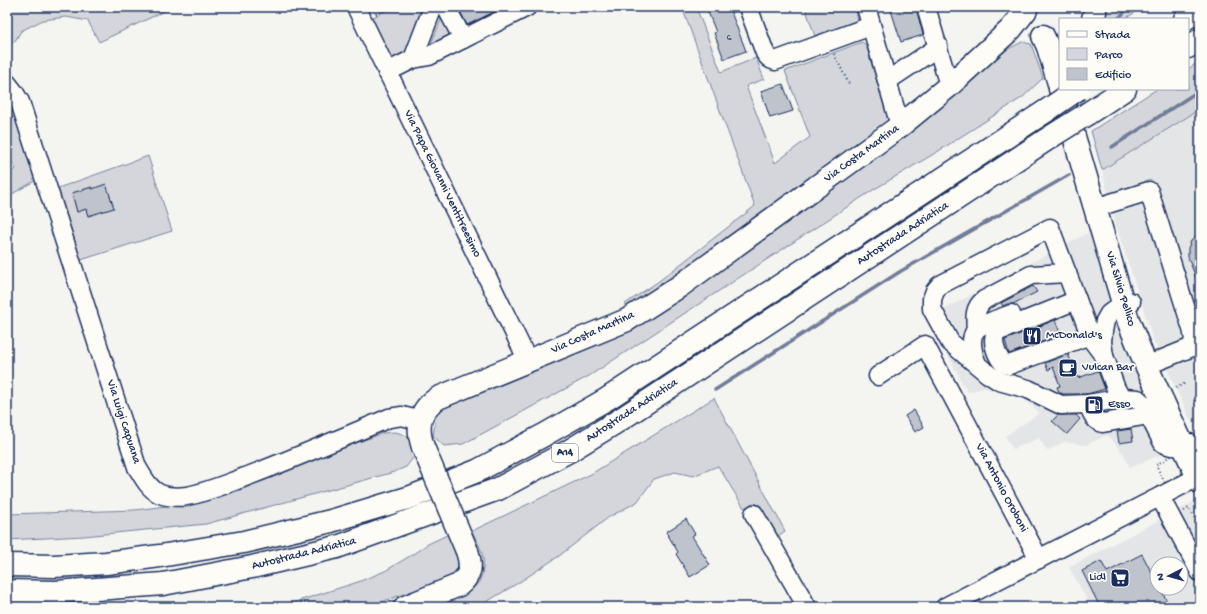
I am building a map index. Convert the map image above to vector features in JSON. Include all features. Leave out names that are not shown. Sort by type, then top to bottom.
[{"type":"main road","points":[[1093,18],[1095,7]]},
{"type":"main road","points":[[1186,18],[1200,9]]},
{"type":"main road","name":"Via Costa Martina","points":[[404,607],[459,586],[465,580],[470,569],[470,560],[467,552],[420,438],[421,421],[426,407],[438,398],[627,320],[680,286],[900,126],[949,86],[1012,29],[1038,25]]},
{"type":"main road","name":"Via Silvio Pellico","points":[[1038,25],[1048,46],[1059,84]]},
{"type":"main road","points":[[1189,47],[1200,40]]},
{"type":"main road","name":"Via Silvio Pellico","points":[[1061,90],[1099,206]]},
{"type":"main road","name":"Via Silvio Pellico","points":[[1070,90],[1099,206],[1121,307],[1146,365],[1187,445]]},
{"type":"main road","name":"Autostrada Adriatica","points":[[7,565],[54,566],[106,563],[160,556],[244,542],[331,520],[411,497],[477,471],[607,399],[1077,90]]},
{"type":"main road","name":"Autostrada Adriatica","points":[[7,592],[56,592],[163,584],[252,567],[337,547],[498,489],[569,451],[618,421],[1123,90]]},
{"type":"main road","name":"Via Silvio Pellico","points":[[1121,307],[1153,362],[1199,475]]},
{"type":"street","name":"Via Papa Giovanni Ventitreesimo","points":[[356,7],[528,361]]},
{"type":"street","points":[[413,59],[433,7]]},
{"type":"street","points":[[446,7],[463,39]]},
{"type":"street","points":[[387,72],[413,59],[429,56],[527,7]]},
{"type":"street","points":[[748,7],[765,52],[772,60],[780,60],[871,26]]},
{"type":"street","points":[[866,7],[900,126]]},
{"type":"street","points":[[926,7],[949,86]]},
{"type":"street","points":[[887,81],[932,51],[938,45]]},
{"type":"street","name":"Via Luigi Capuana","points":[[7,83],[20,102],[137,467],[144,480],[152,489],[161,494],[173,496],[186,496],[201,493],[284,462],[388,418],[402,416],[421,421]]},
{"type":"street","points":[[1099,206],[1149,191],[1194,338],[1193,344],[1190,348],[1153,362]]},
{"type":"street","points":[[1104,356],[1092,340],[1050,228],[940,285],[935,291],[932,299],[932,309],[950,342],[999,381],[1028,389],[1061,405],[1088,404],[1124,398],[1138,399],[1143,404],[1163,444],[1169,446],[1187,445]]},
{"type":"street","points":[[977,364],[972,347],[973,335],[976,329],[976,309],[979,304],[1032,275],[1067,273]]},
{"type":"street","points":[[976,329],[988,323],[1075,296],[1121,307]]},
{"type":"street","points":[[1075,296],[997,332],[994,335],[993,340],[999,359],[1004,364],[1009,365],[1090,335]]},
{"type":"street","points":[[1121,307],[1105,321],[1102,342],[1104,356],[1116,389],[1124,398]]},
{"type":"street","name":"Via Antonio Oroboni","points":[[878,376],[925,345],[1039,559]]},
{"type":"street","points":[[1088,404],[1094,418],[1098,422],[1103,423],[1149,415]]},
{"type":"street","points":[[945,607],[1039,559],[1162,490],[1199,475]]},
{"type":"street","points":[[1162,490],[1200,572]]},
{"type":"street","points":[[754,514],[807,607]]},
{"type":"path","points":[[830,42],[838,63],[849,84]]},
{"type":"path","points":[[1176,388],[1186,383]]},
{"type":"path","points":[[1194,401],[1200,384]]},
{"type":"path","points":[[1177,452],[1185,468],[1182,473],[1162,490],[1156,465],[1177,452]]},
{"type":"path","points":[[1180,513],[1189,508],[1200,528]]},
{"type":"shaded area","points":[[1200,109],[1200,440],[1154,342],[1116,225],[1102,170]]},
{"type":"shaded area","points":[[1091,231],[1177,452],[1155,457],[1130,468],[1123,453],[1107,435],[1086,445],[1064,442],[1047,451],[1039,438],[1013,449],[1005,436],[1040,413],[1025,400],[1002,392],[984,388],[967,392],[943,346],[960,336],[945,309]]},
{"type":"shaded area","points":[[1200,499],[1200,607],[1091,607],[1069,567]]},
{"type":"green space","points":[[7,7],[173,7],[99,42],[88,21],[66,17],[43,20],[21,31],[15,41],[7,47]]},
{"type":"green space","points":[[393,7],[426,7],[408,52],[395,58],[390,58],[371,18]]},
{"type":"green space","points":[[682,7],[696,7],[721,72],[756,58],[764,79],[746,86],[775,163],[810,137],[785,71],[862,42],[866,45],[890,125],[693,268],[625,309],[625,304],[659,281],[755,206]]},
{"type":"green space","points":[[805,7],[855,7],[858,20],[815,36]]},
{"type":"green space","points":[[1104,7],[1143,7],[1126,18],[1103,18]]},
{"type":"green space","points":[[445,10],[458,37],[429,49]]},
{"type":"green space","points":[[1022,42],[1031,44],[1043,78],[1023,97],[937,152],[873,190],[589,376],[463,444],[444,446],[433,436],[436,416],[445,404],[635,327],[882,151],[1008,49]]},
{"type":"green space","points":[[7,47],[12,70],[7,67]]},
{"type":"green space","points":[[1200,61],[1200,109],[1102,170],[1091,131],[1155,90],[1189,90],[1189,68]]},
{"type":"green space","points":[[18,114],[38,179],[7,197],[7,174],[16,169],[7,154],[7,121]]},
{"type":"green space","points":[[148,156],[172,231],[81,260],[58,188]],"holes":[[[106,185],[113,208],[88,216],[86,209],[77,212],[72,193],[92,187],[92,189]]]},
{"type":"green space","points":[[714,398],[785,531],[778,536],[760,505],[753,503],[744,508],[718,466],[693,476],[675,472],[654,479],[637,502],[609,517],[559,556],[478,607],[432,607],[456,598],[471,590],[481,577],[483,569],[483,555],[472,531],[591,474]]},
{"type":"green space","points":[[396,432],[407,436],[416,454],[406,467],[394,472],[206,524],[84,536],[7,540],[7,514],[135,510],[197,502],[383,433]]},
{"type":"green space","points":[[449,534],[458,552],[459,563],[457,568],[447,579],[367,607],[276,607],[358,582],[385,571],[428,544]]},
{"type":"building","points":[[458,7],[504,7],[467,25]]},
{"type":"building","points":[[706,7],[729,7],[746,51],[724,59],[714,33],[716,32]]},
{"type":"building","points":[[890,7],[916,7],[923,35],[901,42]]},
{"type":"building","points":[[783,84],[793,111],[770,118],[761,91]]},
{"type":"building","points":[[106,184],[114,208],[88,216],[86,209],[77,212],[72,193],[92,187],[92,189]]},
{"type":"building","points":[[1200,233],[1199,286],[1188,257],[1188,248],[1191,241]]},
{"type":"building","points":[[1033,286],[1037,292],[1013,304],[1003,306],[1001,303]]},
{"type":"building","name":"McDonald's","points":[[1055,320],[1061,335],[1009,354],[1005,340]]},
{"type":"building","points":[[1068,354],[1078,378],[1098,371],[1105,389],[1087,394],[1063,394],[1059,392],[1057,387],[1060,386],[1053,367],[1048,370],[1045,363]]},
{"type":"building","points":[[914,410],[924,427],[915,432],[905,416]]},
{"type":"building","points":[[1058,415],[1076,415],[1080,419],[1067,434],[1052,421]]},
{"type":"building","points":[[1131,429],[1133,441],[1119,443],[1117,431]]},
{"type":"building","points":[[686,519],[695,534],[692,536],[710,565],[690,577],[676,554],[678,552],[666,532]]},
{"type":"building","name":"Lidl","points":[[1142,554],[1149,568],[1149,596],[1164,596],[1170,607],[1100,607],[1082,571],[1101,561],[1107,572]]},
{"type":"waterway","points":[[1119,18],[1129,7]]},
{"type":"waterway","points":[[1112,147],[1200,90]]},
{"type":"waterway","points":[[715,390],[901,271],[1069,175]]},
{"type":"place","name":"McDonald's","points":[[1032,336]]},
{"type":"place","name":"Vulcan Bar","points":[[1068,368]]},
{"type":"place","name":"Esso","points":[[1094,405]]},
{"type":"place","name":"Lidl","points":[[1120,578]]}]
